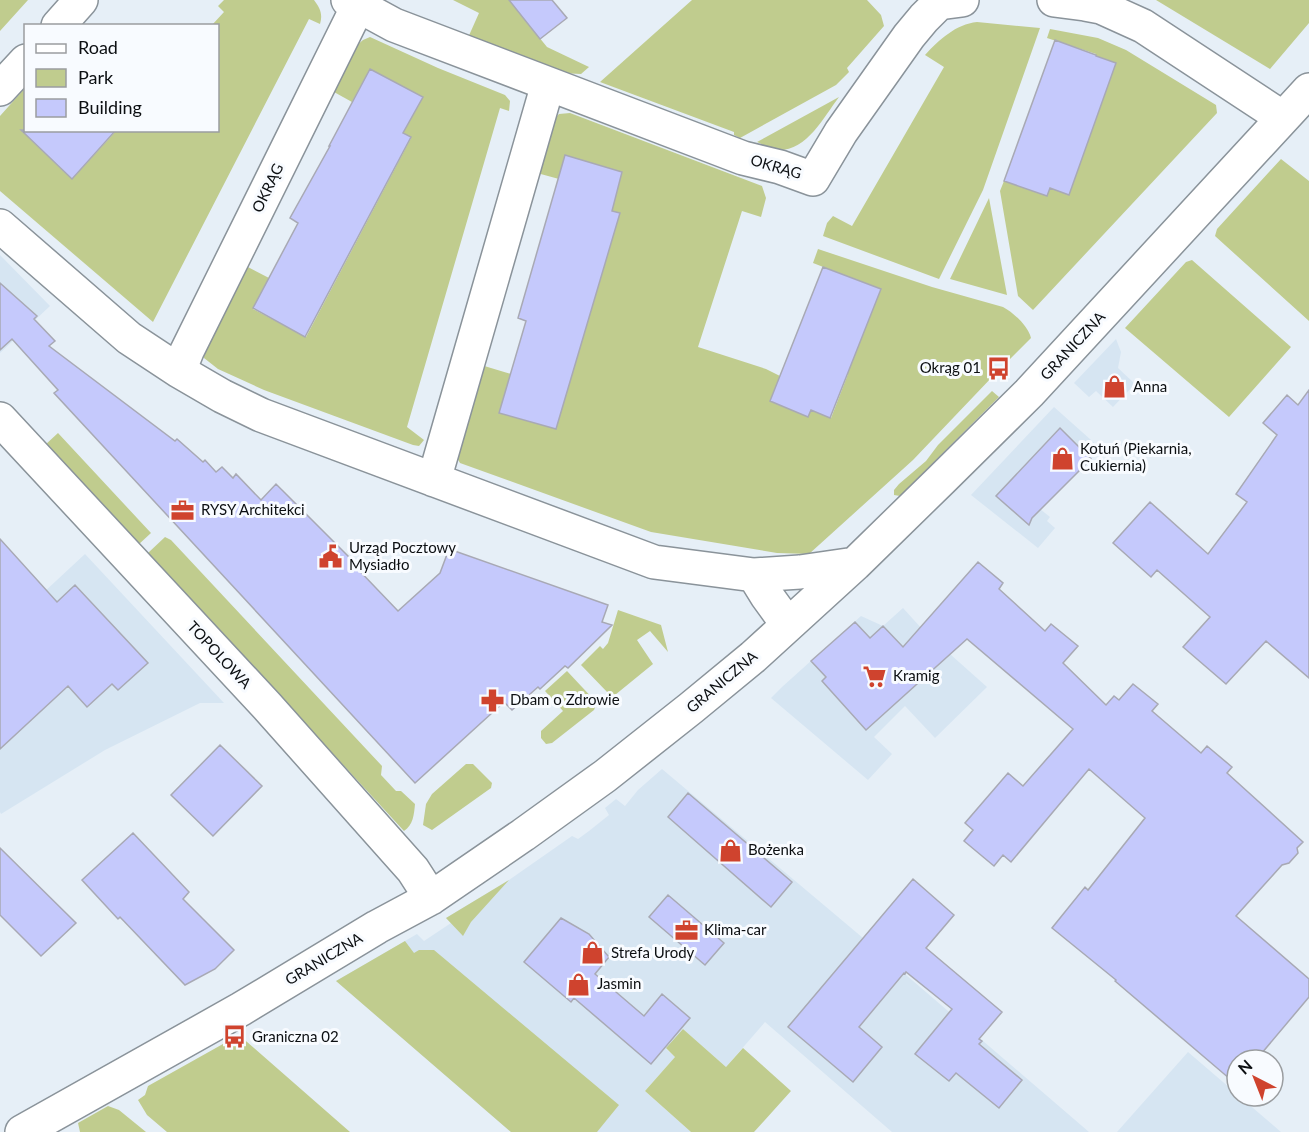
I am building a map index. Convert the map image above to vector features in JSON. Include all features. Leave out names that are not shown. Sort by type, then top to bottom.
[{"type":"street","points":[[60,24],[81,0]]},
{"type":"street","points":[[1054,0],[1101,7],[1143,26],[1283,118]]},
{"type":"street","name":"OKRĄG","points":[[179,371],[353,3],[394,25],[548,84],[743,158],[780,167],[813,179],[842,132],[909,36],[924,18],[946,1]]},
{"type":"street","points":[[0,89],[24,63]]},
{"type":"street","points":[[434,480],[548,84]]},
{"type":"street","name":"GRANICZNA","points":[[22,1132],[241,1009],[377,927],[431,898],[605,776],[730,677],[855,564],[1046,376],[1309,90]]},
{"type":"street","points":[[0,226],[129,338],[179,371],[261,415],[654,562],[754,575],[800,572],[855,564]]},
{"type":"street","name":"TOPOLOWA","points":[[0,419],[274,715],[413,870],[431,898]]},
{"type":"street","points":[[754,575],[788,625]]},
{"type":"shaded area","points":[[0,255],[50,306],[0,353]]},
{"type":"shaded area","points":[[1116,339],[1121,352],[1118,368],[1135,384],[1113,407],[1096,391],[1089,397],[1074,383]]},
{"type":"shaded area","points":[[1054,407],[1100,448],[1040,509],[1050,517],[1047,521],[1055,528],[1038,548],[971,495]]},
{"type":"shaded area","points":[[85,554],[224,703],[200,703],[105,750],[1,814],[0,633]]},
{"type":"shaded area","points":[[903,608],[923,630],[987,687],[935,738],[905,706],[874,737],[892,754],[868,780],[771,698],[861,616],[883,626]]},
{"type":"shaded area","points":[[662,769],[1089,1132],[892,1132],[765,1022],[726,1067],[683,1029],[666,1049],[675,1057],[645,1091],[691,1132],[511,1132],[336,981],[417,934],[424,941],[451,923],[446,918],[509,880],[572,836],[578,839],[589,831],[609,815],[605,808],[616,799],[625,806],[638,790]]},
{"type":"shaded area","points":[[1188,1052],[1225,1084],[1225,1108],[1253,1108],[1281,1132],[1117,1132]]},
{"type":"green space","points":[[0,0],[28,0],[0,31]]},
{"type":"green space","points":[[224,0],[314,0],[320,11],[321,20],[320,24],[309,19],[153,322],[0,191],[0,116],[24,89],[24,132],[27,132],[29,138],[72,179],[115,132],[219,132],[219,24],[213,24],[224,12],[218,6]]},
{"type":"green space","points":[[453,0],[509,0],[547,47],[589,67],[581,74],[560,73],[467,40],[479,13]]},
{"type":"green space","points":[[692,0],[867,0],[881,15],[884,26],[847,68],[849,72],[836,85],[740,138],[734,135],[734,132],[600,82]]},
{"type":"green space","points":[[1156,0],[1309,0],[1309,23],[1270,69]]},
{"type":"green space","points":[[977,22],[1040,28],[983,190],[939,279],[823,236],[827,223],[833,216],[852,226],[944,67],[925,55],[955,29]]},
{"type":"green space","points":[[1050,29],[1098,38],[1126,50],[1216,105],[1217,113],[1033,310],[1018,296],[1000,191],[1004,181],[1050,188],[1069,195],[1115,63],[1096,56],[1096,54],[1047,38]]},
{"type":"green space","points":[[370,37],[505,95],[510,101],[509,111],[500,108],[407,427],[424,440],[419,446],[264,390],[218,369],[204,358],[202,349],[244,265],[269,278],[253,309],[306,337],[411,138],[403,133],[422,97],[370,69],[352,102],[334,92],[356,46]]},
{"type":"green space","points":[[839,97],[813,132],[796,146],[775,150],[757,142]]},
{"type":"green space","points":[[570,113],[762,186],[766,198],[761,217],[742,211],[698,347],[766,369],[780,376],[770,401],[808,416],[811,410],[831,418],[848,374],[842,372],[880,289],[813,263],[818,249],[932,287],[1003,307],[1020,320],[1031,338],[1005,364],[999,358],[989,369],[994,375],[913,460],[809,554],[777,553],[651,532],[460,463],[456,456],[481,365],[511,374],[500,413],[556,429],[622,172],[565,156],[559,179],[537,173],[553,120],[559,114]]},
{"type":"green space","points":[[1281,159],[1309,181],[1309,321],[1215,236],[1217,229]]},
{"type":"green space","points":[[989,198],[1007,295],[950,279]]},
{"type":"green space","points":[[1192,260],[1291,347],[1229,417],[1125,328],[1186,262]]},
{"type":"green space","points":[[992,391],[999,397],[900,496],[894,495],[894,490],[899,484],[926,461],[938,445]]},
{"type":"green space","points":[[58,433],[151,533],[138,545],[45,445]]},
{"type":"green space","points":[[165,537],[171,540],[382,766],[381,775],[396,791],[401,791],[415,804],[407,829],[404,831],[148,553]]},
{"type":"green space","points":[[618,610],[661,625],[668,652],[650,631],[637,640],[653,664],[615,695],[609,694],[581,665],[600,646],[603,649],[608,643]]},
{"type":"green space","points":[[567,671],[597,703],[594,710],[552,743],[546,744],[541,738],[541,731],[563,711],[545,691]]},
{"type":"green space","points":[[466,764],[473,764],[492,783],[491,788],[432,830],[423,825],[426,804],[432,794]]},
{"type":"green space","points":[[509,880],[471,922],[463,936],[446,918]]},
{"type":"green space","points":[[405,941],[414,953],[419,950],[434,950],[619,1105],[597,1132],[511,1132],[336,981]]},
{"type":"green space","points":[[683,1029],[726,1067],[743,1048],[791,1091],[754,1132],[691,1132],[645,1091],[675,1057],[666,1048]]},
{"type":"green space","points":[[239,1035],[350,1132],[167,1132],[147,1115],[138,1100],[145,1095],[148,1086]]},
{"type":"green space","points":[[108,1106],[119,1110],[146,1132],[80,1132],[78,1123]]},
{"type":"building","points":[[509,0],[552,0],[567,18],[540,39]]},
{"type":"building","points":[[1055,40],[1116,63],[1069,195],[1050,188],[1047,196],[1004,181]]},
{"type":"building","points":[[370,69],[423,97],[403,133],[411,137],[305,337],[253,308],[298,223],[290,218]]},
{"type":"building","points":[[21,130],[24,132],[114,132],[72,179]]},
{"type":"building","points":[[565,155],[622,172],[612,211],[620,213],[556,429],[499,413],[526,321],[518,318]]},
{"type":"building","points":[[823,267],[881,289],[830,418],[811,410],[808,417],[770,401]]},
{"type":"building","points":[[0,283],[37,316],[34,319],[55,341],[49,346],[175,441],[177,439],[203,462],[205,460],[216,472],[222,467],[233,478],[236,474],[261,500],[276,484],[354,562],[352,563],[398,611],[440,573],[449,549],[608,605],[602,622],[612,625],[568,668],[565,666],[512,710],[504,702],[415,783],[54,393],[58,390],[12,339],[0,350]]},
{"type":"building","points":[[1309,390],[1309,678],[1266,641],[1226,684],[1183,647],[1210,617],[1157,570],[1151,577],[1113,543],[1150,502],[1208,554],[1247,502],[1236,494],[1277,435],[1263,423],[1287,395],[1298,405]]},
{"type":"building","points":[[1060,428],[1091,459],[1032,518],[1029,525],[996,496]]},
{"type":"building","points":[[0,539],[57,602],[75,585],[148,663],[118,690],[112,684],[87,707],[68,686],[0,749]]},
{"type":"building","points":[[978,562],[1003,583],[999,589],[1045,631],[1051,624],[1078,646],[1063,663],[1106,705],[1114,696],[1119,700],[1133,684],[1158,704],[1152,711],[1201,753],[1207,746],[1232,767],[1227,773],[1303,842],[1297,848],[1298,853],[1289,863],[1282,865],[1236,916],[1309,979],[1309,997],[1266,1048],[1225,1048],[1225,1075],[1052,928],[1085,887],[1088,890],[1145,818],[1089,769],[1011,862],[1003,855],[994,866],[964,841],[973,830],[965,823],[1008,773],[1023,786],[1073,729],[967,639],[866,730],[822,681],[826,677],[811,661],[855,622],[870,638],[883,626],[903,647]]},
{"type":"building","points":[[220,745],[262,786],[213,836],[171,795]]},
{"type":"building","name":"Bożenka","points":[[688,793],[792,882],[771,907],[668,817]]},
{"type":"building","points":[[133,833],[189,892],[183,899],[234,950],[215,969],[185,985],[82,880]]},
{"type":"building","points":[[0,848],[76,923],[41,956],[0,915]]},
{"type":"building","points":[[913,879],[954,915],[926,948],[1002,1012],[979,1039],[982,1041],[979,1044],[1022,1080],[999,1108],[956,1073],[949,1081],[915,1054],[952,1009],[906,972],[859,1027],[882,1047],[853,1082],[788,1027]]},
{"type":"building","name":"Klima-car","points":[[668,895],[724,943],[705,965],[649,917]]},
{"type":"building","name":"Jasmin","points":[[561,918],[589,934],[609,957],[595,974],[644,1016],[662,994],[690,1018],[651,1064],[574,998],[571,1002],[524,962]]},
{"type":"place","name":"Okrąg 01","points":[[999,368]]},
{"type":"place","name":"Anna","points":[[1115,387]]},
{"type":"place","name":"Kotuń (Piekarnia, Cukiernia)","points":[[1062,458]]},
{"type":"place","name":"RYSY Architekci","points":[[183,510]]},
{"type":"place","name":"Urząd Pocztowy Mysiadło","points":[[331,557]]},
{"type":"place","name":"Kramig","points":[[875,676]]},
{"type":"place","name":"Dbam o Zdrowie","points":[[492,700]]},
{"type":"place","name":"Bożenka","points":[[730,850]]},
{"type":"place","name":"Klima-car","points":[[686,930]]},
{"type":"place","name":"Strefa Urody","points":[[593,953]]},
{"type":"place","name":"Jasmin","points":[[579,984]]},
{"type":"place","name":"Graniczna 02","points":[[234,1037]]}]
